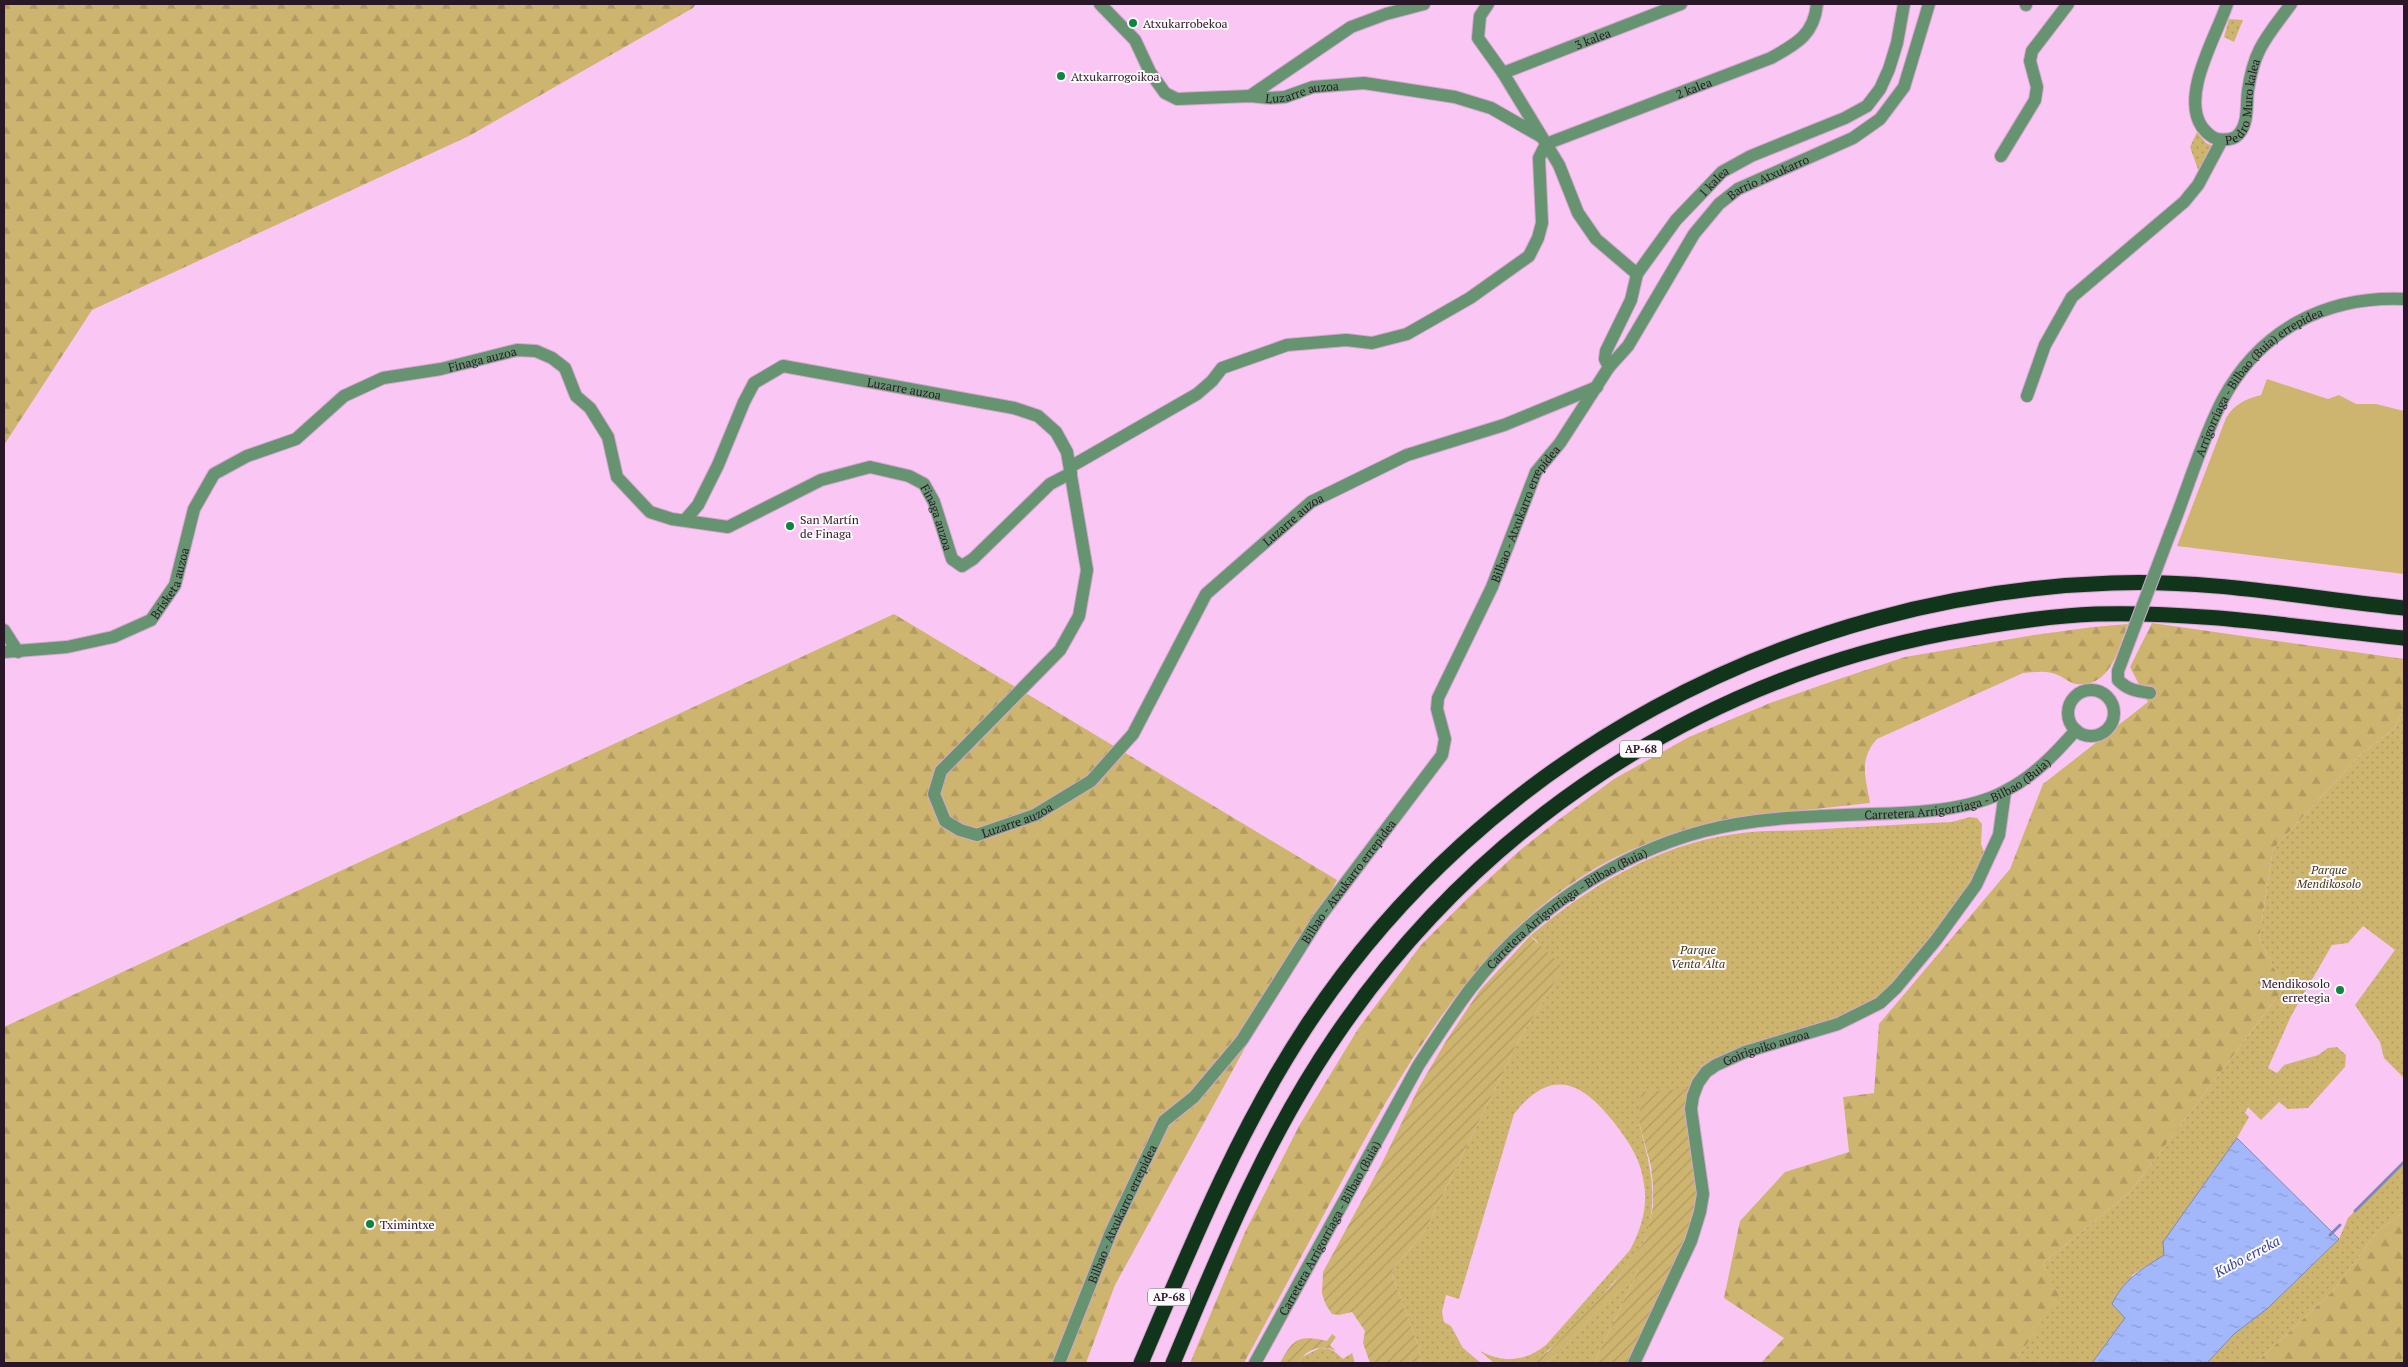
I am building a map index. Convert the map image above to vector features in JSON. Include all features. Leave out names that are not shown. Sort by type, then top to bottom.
[{"type":"highway","name":"AP-68","points":[[1141,1363],[1197,1231],[1252,1117],[1305,1028],[1354,960],[1421,884],[1485,824],[1556,767],[1654,708],[1747,662],[1818,635],[1892,614],[1979,594],[2075,585],[2169,583],[2251,590],[2404,608]]},
{"type":"highway","name":"AP-68","points":[[1173,1363],[1224,1243],[1278,1131],[1334,1038],[1378,979],[1442,904],[1504,847],[1573,791],[1663,735],[1738,697],[1824,664],[1905,640],[1984,625],[2091,614],[2213,616],[2404,638]]},
{"type":"street","points":[[1100,4],[1135,40],[1150,72],[1166,93],[1177,99],[1250,96]]},
{"type":"street","name":"Luzarre auzoa","points":[[1250,96],[1351,27],[1386,14],[1424,4]]},
{"type":"street","points":[[1488,4],[1480,16],[1478,38],[1503,73],[1559,165],[1578,213],[1596,238],[1637,274],[1631,300],[1606,351],[1605,359],[1609,367]]},
{"type":"street","name":"3 kalea","points":[[1503,73],[1681,4]]},
{"type":"street","name":"2 kalea","points":[[1544,140],[1771,58],[1799,42],[1816,17],[1817,4]]},
{"type":"street","name":"1 kalea","points":[[1637,274],[1676,220],[1722,172],[1751,156],[1845,118],[1867,106],[1880,89],[1890,69],[1904,4]]},
{"type":"street","name":"Barrio Atxukarro","points":[[1597,387],[1609,367],[1628,346],[1694,234],[1719,204],[1738,189],[1763,176],[1853,138],[1873,126],[1889,110],[1904,87],[1928,4]]},
{"type":"street","points":[[2000,156],[2035,100],[2037,87],[2030,61],[2032,51],[2068,4]]},
{"type":"street","name":"Pedro Muro kalea","points":[[2227,4],[2202,64],[2197,98],[2200,123],[2214,138],[2222,140],[2232,139],[2239,134],[2245,123],[2248,92],[2259,47],[2291,4]]},
{"type":"street","name":"Luzarre auzoa","points":[[1250,96],[1284,97],[1313,87],[1335,84],[1364,83],[1386,85],[1455,97],[1491,108],[1544,140]]},
{"type":"street","points":[[1070,470],[1197,394],[1212,381],[1222,368],[1287,345],[1346,340],[1372,343],[1406,334],[1470,298],[1529,256],[1538,238],[1542,223],[1539,158],[1544,140]]},
{"type":"street","points":[[2027,396],[2045,345],[2072,297],[2184,202],[2198,185],[2222,140]]},
{"type":"street","name":"Arrigorriaga - Bilbao (Buia) errepidea","points":[[2118,671],[2170,533],[2223,401],[2235,380],[2254,356],[2276,336],[2292,325],[2333,306],[2356,300],[2404,299]]},
{"type":"street","name":"Finaga auzoa","points":[[214,474],[247,456],[296,439],[344,396],[383,378],[441,369],[517,350],[536,352],[552,358],[565,368],[576,396],[590,408],[608,437],[617,477],[650,512],[672,519],[728,528],[821,480],[870,467],[909,476],[924,484],[934,502],[952,559],[962,566],[974,559],[1050,484],[1070,470]]},
{"type":"street","name":"Luzarre auzoa","points":[[685,520],[698,505],[718,465],[744,402],[754,384],[783,366],[1004,406],[1038,416],[1056,432],[1067,452],[1087,570],[1079,616],[1060,650],[941,772],[934,794],[945,821],[960,830],[977,834],[1035,815],[1091,781],[1133,734],[1206,594],[1311,502],[1407,455],[1504,425],[1597,387]]},
{"type":"street","name":"Bilbao - Atxukarro errepidea","points":[[1059,1363],[1111,1232],[1164,1121],[1194,1097],[1242,1040],[1319,918],[1442,755],[1445,739],[1437,709],[1441,691],[1492,587],[1536,472],[1560,443],[1597,387]]},
{"type":"street","name":"Brisketa auzoa","points":[[4,652],[67,647],[113,637],[151,620],[175,585],[194,509],[214,474]]},
{"type":"street","points":[[4,630],[18,652]]},
{"type":"street","points":[[2118,671],[2108,698],[2113,719],[2107,729],[2092,736],[2076,730],[2072,725],[2068,712],[2072,700],[2084,690],[2098,691],[2108,698],[2152,692],[2130,690],[2118,680],[2118,671]]},
{"type":"street","name":"Carretera Arrigorriaga - Bilbao (Buia)","points":[[1255,1363],[1418,1066],[1445,1024],[1471,988],[1495,960],[1519,935],[1562,900],[1602,874],[1652,849],[1704,831],[1760,821],[1955,807],[2005,792],[2040,768],[2076,730]]},
{"type":"street","name":"Goirigoiko auzoa","points":[[1634,1363],[1691,1241],[1700,1212],[1703,1194],[1691,1108],[1698,1083],[1706,1072],[1745,1052],[1838,1024],[1880,1003],[1908,974],[1976,885],[1999,835],[2005,792]]},
{"type":"green space","points":[[4,4],[696,4],[693,8],[469,136],[92,310],[4,445]]},
{"type":"green space","points":[[2229,19],[2243,20],[2234,42],[2224,37]]},
{"type":"green space","points":[[2197,132],[2206,143],[2215,147],[2200,175],[2190,147]]},
{"type":"green space","points":[[2267,379],[2328,399],[2339,395],[2356,404],[2376,404],[2404,411],[2404,574],[2177,546],[2226,418],[2241,403],[2261,395]]},
{"type":"green space","points":[[894,614],[1337,880],[1115,1285],[1086,1363],[4,1363],[4,1027]]},
{"type":"green space","points":[[2152,623],[2404,659],[2404,707],[2395,728],[2360,755],[2273,849],[2259,938],[2284,988],[2130,1192],[2043,1263],[2059,1296],[2014,1363],[1761,1363],[1784,1338],[1724,1298],[1740,1221],[1785,1172],[1849,1152],[1843,1097],[1874,1093],[1879,1024],[2010,869],[2043,784],[2148,702],[2130,667]]},
{"type":"green space","points":[[2128,624],[2111,665],[2097,680],[2088,684],[2076,684],[2050,672],[2023,673],[1877,739],[1867,754],[1865,762],[1865,777],[1870,803],[1729,820],[1675,834],[1648,843],[1594,869],[1545,903],[1502,943],[1462,988],[1427,1037],[1394,1088],[1364,1140],[1244,1363],[1190,1363],[1245,1232],[1299,1126],[1358,1029],[1421,945],[1519,851],[1557,821],[1614,779],[1689,737],[1770,703],[1836,680],[1905,657],[2034,635]]},
{"type":"green space","name":"Parque Mendikosolo","points":[[2404,707],[2404,1078],[2384,1058],[2380,1042],[2355,1005],[2395,950],[2363,926],[2348,943],[2332,945],[2291,1016],[2268,1068],[2277,1073],[2284,1065],[2318,1055],[2328,1048],[2337,1047],[2346,1055],[2345,1067],[2308,1108],[2288,1109],[2279,1102],[2261,1120],[2248,1107],[2245,1113],[2249,1117],[2237,1138],[2175,1226],[2164,1255],[2132,1275],[2125,1318],[2092,1363],[2014,1363],[2058,1296],[2043,1263],[2130,1192],[2284,988],[2259,938],[2273,849],[2360,755],[2395,728]]},
{"type":"green space","name":"Parque Venta Alta","points":[[1970,817],[1977,818],[1982,824],[1981,844],[1988,862],[1880,1003],[1745,1052],[1639,1122],[1652,1183],[1650,1223],[1644,1242],[1608,1289],[1555,1345],[1529,1363],[1494,1363],[1480,1351],[1497,1358],[1514,1359],[1530,1355],[1546,1345],[1630,1250],[1640,1226],[1644,1210],[1644,1184],[1637,1158],[1623,1135],[1600,1106],[1576,1088],[1565,1085],[1552,1085],[1540,1090],[1527,1099],[1514,1114],[1459,1299],[1446,1295],[1442,1312],[1444,1322],[1451,1326],[1463,1348],[1481,1363],[1421,1363],[1418,1345],[1392,1275],[1393,1269],[1425,1231],[1520,1038],[1559,976],[1536,940],[1530,936],[1575,901],[1625,870],[1679,847],[1707,839],[1753,832],[1952,822]]},
{"type":"green space","points":[[1530,936],[1561,965],[1559,976],[1520,1038],[1425,1231],[1393,1269],[1392,1275],[1418,1345],[1421,1363],[1370,1363],[1363,1343],[1365,1331],[1352,1312],[1339,1315],[1332,1314],[1326,1305],[1322,1294],[1323,1272],[1382,1163],[1419,1087],[1446,1041],[1480,990]]},
{"type":"green space","points":[[1696,1088],[1701,1209],[1634,1363],[1594,1363],[1637,1273],[1638,1267],[1559,1353],[1545,1363],[1528,1363],[1549,1351],[1613,1284],[1645,1241],[1653,1207],[1653,1186],[1651,1166],[1639,1122],[1641,1092]]},
{"type":"green space","points":[[2404,1161],[2404,1212],[2378,1231],[2333,1291],[2256,1363],[2207,1363],[2234,1334],[2268,1308],[2339,1239],[2348,1218]]},
{"type":"green space","points":[[2404,1212],[2404,1363],[2256,1363],[2333,1291],[2378,1231]]},
{"type":"green space","points":[[1638,1266],[1637,1273],[1594,1363],[1545,1363],[1559,1353]]},
{"type":"green space","points":[[1332,1334],[1336,1337],[1330,1345],[1336,1351],[1325,1348],[1314,1349],[1305,1354],[1298,1363],[1280,1363],[1289,1348],[1298,1340],[1310,1338],[1327,1341]]},
{"type":"green space","points":[[1320,1348],[1333,1350],[1343,1359],[1352,1353],[1355,1363],[1298,1363],[1302,1357]]},
{"type":"water","name":"Kubo erreka","points":[[2237,1138],[2339,1239],[2268,1308],[2234,1334],[2207,1363],[2092,1363],[2125,1318],[2112,1304],[2117,1295],[2134,1275],[2164,1255],[2163,1242]]},
{"type":"waterway","points":[[2355,1211],[2404,1162]]},
{"type":"waterway","points":[[2330,1235],[2340,1225]]},
{"type":"place","name":"Atxukarrobekoa","points":[[1133,23]]},
{"type":"place","name":"Atxukarrogoikoa","points":[[1061,76]]},
{"type":"place","name":"San Martín de Finaga","points":[[790,526]]},
{"type":"place","name":"Mendikosolo erretegia","points":[[2340,990]]},
{"type":"place","name":"Tximintxe","points":[[370,1224]]}]
